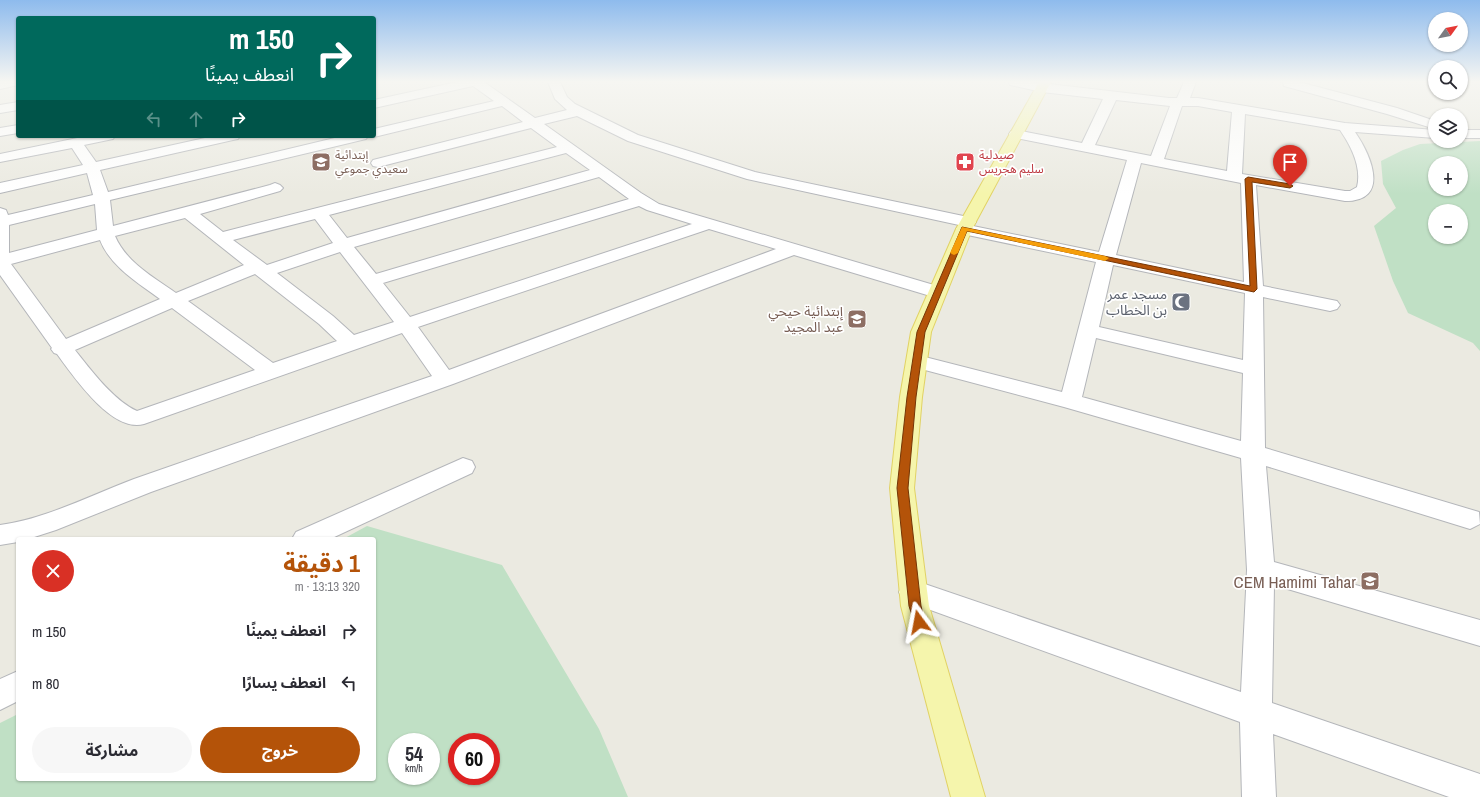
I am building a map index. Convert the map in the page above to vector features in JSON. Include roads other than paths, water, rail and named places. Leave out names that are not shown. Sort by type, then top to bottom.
[{"type":"main road","points":[[968,797],[915,606],[902,488],[911,397],[921,332],[966,225],[1024,119]]},
{"type":"street","points":[[376,133],[432,119]]},
{"type":"street","points":[[527,119],[600,172],[653,207],[937,292]]},
{"type":"street","points":[[551,119],[534,124],[363,145],[0,219],[0,261],[62,349],[108,401],[130,419],[136,419],[161,412],[270,371],[352,343],[709,224]]},
{"type":"street","points":[[592,119],[633,138],[752,176],[1106,259],[1330,305]]},
{"type":"street","points":[[1086,148],[1100,119]]},
{"type":"street","points":[[1156,162],[1173,119]]},
{"type":"street","points":[[1239,119],[1241,178],[1254,289],[1253,453],[1261,570],[1256,711],[1259,797]]},
{"type":"street","points":[[1299,119],[1345,127],[1428,133]]},
{"type":"street","points":[[1417,119],[1428,123]]},
{"type":"street","points":[[1016,134],[1241,178],[1345,196],[1354,196],[1364,189],[1367,177],[1358,146],[1345,127]]},
{"type":"street","points":[[0,132],[16,129]]},
{"type":"street","points":[[1468,134],[1480,134]]},
{"type":"street","points":[[0,158],[99,138]]},
{"type":"street","points":[[0,188],[224,138]]},
{"type":"street","points":[[76,143],[92,167],[102,198],[106,234],[113,251],[142,278],[270,371]]},
{"type":"street","points":[[363,145],[395,181]]},
{"type":"street","points":[[221,238],[318,212],[395,181],[568,148]]},
{"type":"street","points":[[1070,401],[1106,259],[1135,158]]},
{"type":"street","points":[[62,349],[174,300],[260,269],[600,172]]},
{"type":"street","points":[[0,261],[186,213],[275,188]]},
{"type":"street","points":[[371,281],[641,200]]},
{"type":"street","points":[[318,212],[406,325],[445,379]]},
{"type":"street","points":[[186,213],[221,238],[326,320],[352,343]]},
{"type":"street","points":[[0,535],[15,533],[47,523],[142,486],[445,379],[793,249]]},
{"type":"street","points":[[1088,330],[1253,369]]},
{"type":"street","points":[[917,361],[1070,401],[1253,453],[1470,519]]},
{"type":"street","points":[[309,537],[464,467]]},
{"type":"street","points":[[1261,570],[1480,633]]},
{"type":"street","points":[[913,592],[1256,711],[1480,791]]},
{"type":"street","points":[[0,695],[16,686]]},
{"type":"place","name":"إبتدائية سعيدي جموعي","points":[[321,162]]},
{"type":"place","name":"صيدلية سليم هجريس","points":[[965,162]]},
{"type":"place","name":"مسجد عمر بن الخطاب","points":[[1181,302]]},
{"type":"place","name":"إبتدائية حيحي عبد المجيد","points":[[857,319]]},
{"type":"place","name":"CEM Hamimi Tahar","points":[[1370,581]]}]
